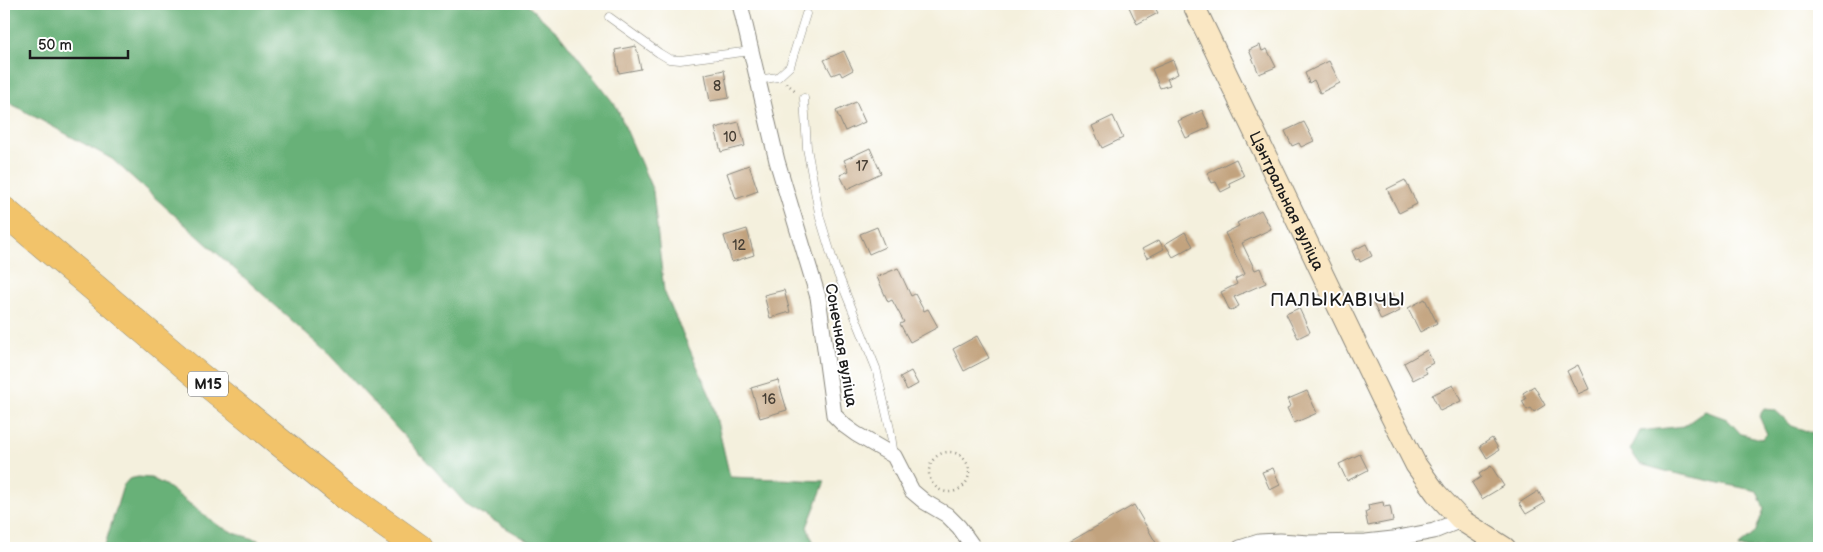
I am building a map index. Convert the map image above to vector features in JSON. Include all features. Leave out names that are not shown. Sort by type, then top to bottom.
[{"type":"highway","name":"М15","points":[[4,211],[196,374],[346,496],[419,548]]},
{"type":"street","name":"Сонечная вуліца","points":[[740,4],[777,161],[818,297],[834,415],[845,426],[894,456]]},
{"type":"street","name":"Цэнтральная вуліца","points":[[1194,4],[1405,444],[1425,479],[1461,520],[1505,548]]},
{"type":"street","points":[[894,456],[912,491],[925,502],[947,515],[959,527],[974,548]]},
{"type":"street","points":[[1240,548],[1259,542],[1319,543],[1393,539],[1434,532],[1461,520]]},
{"type":"lane","points":[[757,80],[778,77],[790,66],[806,14]]},
{"type":"lane","points":[[609,17],[669,59],[680,60],[751,51]]},
{"type":"lane","points":[[804,98],[807,148],[820,218],[835,267],[876,368],[894,456]]},
{"type":"path","points":[[778,77],[804,98]]},
{"type":"path","points":[[947,452],[959,455],[964,459],[969,470],[966,482],[962,487],[951,492],[944,492],[934,485],[929,474],[932,462],[936,457],[947,452]]},
{"type":"green space","points":[[4,4],[526,4],[560,35],[616,106],[653,191],[664,291],[712,400],[730,477],[825,481],[807,527],[816,548],[531,548],[537,546],[467,505],[326,351],[112,159],[4,100]]},
{"type":"green space","points":[[1764,409],[1775,410],[1792,426],[1819,435],[1819,548],[1738,548],[1755,533],[1764,509],[1757,491],[1640,464],[1630,450],[1640,431],[1684,426],[1705,411],[1727,419],[1741,434],[1762,439],[1767,434],[1759,416]]},
{"type":"green space","points":[[138,477],[151,478],[165,485],[219,526],[258,540],[264,548],[104,548],[123,486],[129,479]]},
{"type":"building","points":[[1136,4],[1153,4],[1158,13],[1137,24],[1129,7]]},
{"type":"building","points":[[1260,45],[1262,51],[1267,49],[1276,67],[1259,74],[1249,50]]},
{"type":"building","points":[[636,46],[641,69],[619,73],[615,50]]},
{"type":"building","points":[[844,51],[853,70],[842,76],[840,72],[832,75],[824,60]]},
{"type":"building","points":[[1173,60],[1178,74],[1167,79],[1170,85],[1160,88],[1152,69]]},
{"type":"building","points":[[1329,61],[1340,83],[1320,93],[1314,80],[1309,83],[1305,73]]},
{"type":"building","points":[[724,70],[729,98],[710,101],[705,74]]},
{"type":"building","points":[[856,102],[865,122],[845,131],[836,111]]},
{"type":"building","points":[[1202,110],[1210,127],[1186,138],[1178,121]]},
{"type":"building","points":[[1113,116],[1123,138],[1102,148],[1092,126]]},
{"type":"building","points":[[739,122],[745,146],[721,152],[715,128]]},
{"type":"building","points":[[1304,122],[1314,141],[1301,147],[1299,143],[1292,146],[1285,131]]},
{"type":"building","points":[[870,148],[881,173],[847,189],[840,175],[849,171],[844,160]]},
{"type":"building","points":[[1236,159],[1244,176],[1229,183],[1231,187],[1221,192],[1216,182],[1212,183],[1207,173]]},
{"type":"building","points":[[749,165],[758,191],[736,199],[727,173]]},
{"type":"building","points":[[1405,180],[1417,204],[1399,213],[1387,189]]},
{"type":"building","points":[[1261,210],[1271,229],[1242,243],[1255,270],[1260,268],[1266,283],[1234,297],[1239,306],[1230,311],[1221,292],[1237,284],[1235,279],[1245,274],[1225,233],[1239,226],[1237,223]]},
{"type":"building","points":[[877,227],[885,247],[869,254],[860,234]]},
{"type":"building","points":[[747,229],[754,255],[732,262],[724,236]]},
{"type":"building","points":[[1185,232],[1193,246],[1173,257],[1165,244]]},
{"type":"building","points":[[1159,240],[1164,249],[1147,258],[1142,249]]},
{"type":"building","points":[[1366,244],[1372,256],[1360,262],[1359,259],[1356,260],[1352,251]]},
{"type":"building","points":[[898,268],[911,296],[915,294],[924,311],[928,309],[938,327],[910,342],[900,324],[904,322],[892,300],[888,302],[877,277]]},
{"type":"building","points":[[784,290],[790,312],[770,318],[764,295]]},
{"type":"building","points":[[1392,294],[1400,311],[1381,320],[1373,303]]},
{"type":"building","points":[[1425,299],[1437,323],[1420,332],[1408,308]]},
{"type":"building","points":[[1299,308],[1310,332],[1298,338],[1286,314]]},
{"type":"building","points":[[977,336],[989,358],[964,371],[953,349]]},
{"type":"building","points":[[1427,350],[1433,363],[1424,368],[1427,373],[1413,380],[1404,363]]},
{"type":"building","points":[[1578,365],[1589,389],[1578,394],[1567,371]]},
{"type":"building","points":[[911,371],[918,384],[907,390],[900,377]]},
{"type":"building","points":[[778,380],[787,410],[760,418],[751,388]]},
{"type":"building","points":[[1453,385],[1461,401],[1440,411],[1432,395]]},
{"type":"building","points":[[1534,386],[1545,405],[1534,412],[1531,408],[1527,410],[1522,401],[1526,399],[1523,393]]},
{"type":"building","points":[[1307,391],[1317,413],[1294,423],[1287,408],[1291,406],[1288,399]]},
{"type":"building","points":[[1492,438],[1499,450],[1487,458],[1480,446]]},
{"type":"building","points":[[1360,454],[1368,470],[1347,481],[1339,464]]},
{"type":"building","points":[[1491,466],[1504,486],[1482,499],[1472,483],[1481,477],[1479,474]]},
{"type":"building","points":[[1273,468],[1280,485],[1270,490],[1262,472]]},
{"type":"building","points":[[1538,491],[1545,503],[1526,514],[1519,503]]},
{"type":"building","points":[[1383,502],[1384,507],[1390,506],[1393,521],[1368,526],[1365,512],[1369,510],[1368,505]]},
{"type":"building","points":[[1134,505],[1159,548],[1059,548]]},
{"type":"district","name":"ПАЛЫКАВІЧЫ","points":[[1338,299]]}]
